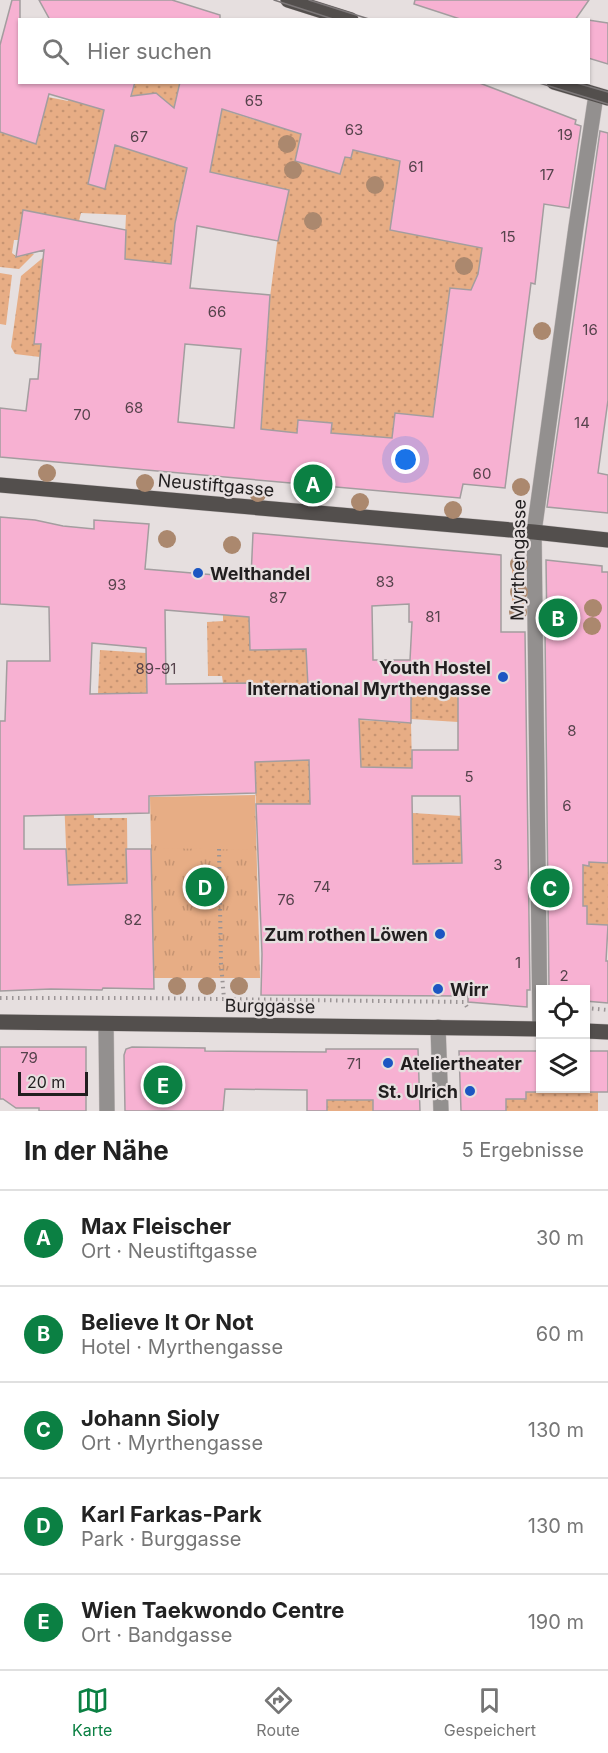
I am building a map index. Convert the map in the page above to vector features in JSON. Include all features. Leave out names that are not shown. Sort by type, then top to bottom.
[{"type":"main road","points":[[288,0],[345,18]]},
{"type":"main road","points":[[560,84],[602,97]]},
{"type":"main road","name":"Neustiftgasse","points":[[0,485],[608,540]]},
{"type":"main road","name":"Burggasse","points":[[0,1023],[536,1029]]},
{"type":"main road","points":[[590,1031],[608,1032]]},
{"type":"street","name":"Myrthengasse","points":[[539,985],[534,532],[574,238],[602,97]]},
{"type":"street","points":[[106,1024],[107,1111]]},
{"type":"street","points":[[438,1027],[441,1111]]},
{"type":"path","points":[[219,849],[224,999]]},
{"type":"path","points":[[0,998],[464,1002],[467,1007],[478,1007]]},
{"type":"path","points":[[590,1008],[608,1010]]},
{"type":"green space","points":[[74,84],[104,110],[88,184],[105,188],[115,145],[187,168],[175,223],[171,264],[124,259],[126,215],[81,213],[79,221],[24,210],[19,240],[14,240],[12,253],[17,257],[23,256],[24,252],[34,254],[19,269],[0,267],[0,132],[36,144],[48,97],[68,101]]},
{"type":"green space","points":[[135,84],[180,84],[172,114],[164,100],[156,93],[130,102]]},
{"type":"green space","points":[[289,93],[345,157],[351,158],[353,150],[400,161],[390,230],[474,246],[484,244],[475,291],[450,288],[433,417],[395,413],[391,447],[365,436],[331,433],[331,423],[299,420],[297,433],[261,429],[270,297],[277,243],[288,190],[210,172],[201,103],[278,127]]},
{"type":"green space","points":[[45,256],[34,343],[41,345],[40,357],[15,354],[11,347],[21,276]]},
{"type":"green space","points":[[0,273],[12,275],[6,325],[0,324]]},
{"type":"green space","points":[[512,559],[524,560],[524,618],[512,617]]},
{"type":"green space","points":[[223,615],[249,617],[251,650],[306,649],[307,672],[328,673],[328,710],[307,686],[252,687],[251,683],[223,683],[222,676],[208,676],[207,622],[223,621]]},
{"type":"green space","points":[[100,650],[146,653],[147,693],[98,694]]},
{"type":"green space","points":[[458,653],[482,703],[458,702],[458,722],[411,719],[411,687],[458,686]]},
{"type":"green space","points":[[359,720],[411,723],[412,768],[388,767],[388,781],[361,789]]},
{"type":"green space","points":[[254,759],[309,760],[310,804],[256,804]]},
{"type":"green space","points":[[255,795],[260,978],[154,978],[150,797]]},
{"type":"green space","points":[[64,798],[93,798],[94,818],[127,818],[128,918],[98,884],[85,884],[70,941]]},
{"type":"green space","points":[[252,798],[252,850],[159,848],[159,799]]},
{"type":"green space","points":[[413,813],[461,816],[464,863],[413,864]]},
{"type":"green space","points":[[589,862],[608,863],[608,925],[587,924],[587,906],[574,906],[583,865],[589,866]]},
{"type":"green space","points":[[348,1092],[348,1100],[363,1100],[373,1092],[373,1111],[327,1111],[327,1093]]},
{"type":"green space","points":[[526,1092],[598,1092],[598,1111],[506,1111],[506,1099],[525,1099]]},
{"type":"building","points":[[12,0],[20,0],[18,84],[134,84],[131,96],[156,93],[174,108],[180,84],[482,84],[576,120],[575,124],[581,126],[569,208],[544,204],[535,284],[531,283],[505,488],[463,484],[460,498],[0,457],[0,408],[26,411],[30,379],[38,379],[41,344],[34,344],[44,250],[16,257],[23,210],[126,230],[125,259],[171,264],[175,223],[187,168],[115,145],[105,189],[88,184],[104,110],[49,94],[36,144],[0,132],[0,45]],"holes":[[[222,109],[301,134],[295,161],[340,174],[345,157],[351,158],[353,150],[400,161],[390,230],[482,248],[478,274],[471,290],[450,288],[433,417],[395,413],[392,438],[331,433],[332,423],[298,420],[297,433],[261,429],[270,295],[190,288],[197,226],[278,241],[289,190],[210,172]],[[185,344],[241,349],[234,428],[178,422]]]},
{"type":"building","points":[[39,0],[172,0],[220,15],[220,18],[49,18]]},
{"type":"building","points":[[415,0],[589,0],[576,18],[457,18],[414,4]]},
{"type":"building","points":[[590,20],[608,23],[608,64],[590,59]]},
{"type":"building","points":[[600,131],[608,133],[608,400],[598,473],[608,475],[608,513],[547,507]]},
{"type":"building","points":[[0,517],[94,529],[94,520],[149,524],[145,569],[251,578],[253,533],[501,555],[501,632],[525,632],[530,990],[527,990],[527,1007],[468,1002],[468,996],[261,995],[262,954],[256,804],[310,804],[309,760],[255,762],[256,793],[149,796],[149,813],[24,816],[24,849],[66,849],[68,885],[127,883],[126,849],[151,849],[154,989],[0,991],[0,721],[5,721],[7,661],[50,661],[49,607],[0,604]],"holes":[[[409,604],[409,622],[412,622],[410,660],[373,660],[372,606]],[[165,610],[249,617],[250,650],[306,649],[308,686],[252,687],[252,683],[166,684]],[[92,643],[146,648],[147,693],[90,694]],[[458,686],[458,750],[412,750],[412,768],[361,767],[359,719],[411,723],[411,687]],[[412,796],[460,796],[462,863],[413,864]]]},
{"type":"building","points":[[546,560],[602,566],[602,572],[608,572],[608,863],[589,862],[589,866],[583,865],[583,906],[587,906],[587,924],[608,925],[606,961],[608,961],[608,1003],[590,1001],[590,985],[549,985],[545,632],[547,632]]},
{"type":"building","points":[[0,1047],[86,1047],[86,1111],[39,1111],[39,1108],[16,1108],[0,1099]]},
{"type":"building","points":[[132,1047],[205,1048],[205,1051],[326,1052],[326,1049],[418,1049],[420,1111],[373,1111],[373,1100],[327,1100],[327,1111],[307,1111],[307,1090],[225,1089],[223,1111],[125,1111],[124,1055],[126,1049]]},
{"type":"building","points":[[459,1051],[536,1051],[536,1092],[526,1092],[526,1099],[506,1099],[506,1111],[461,1111]]},
{"type":"building","points":[[590,1051],[608,1051],[608,1092],[590,1092]]},
{"type":"tram line","points":[[274,0],[330,18]]},
{"type":"tram line","points":[[309,0],[366,18]]},
{"type":"tram line","points":[[543,84],[608,104]]},
{"type":"tram line","points":[[580,84],[608,92]]},
{"type":"place","name":"Max Fleischer","points":[[313,484]]},
{"type":"place","name":"Welthandel","points":[[198,573]]},
{"type":"place","name":"Believe It Or Not","points":[[558,618]]},
{"type":"place","name":"Youth Hostel International Myrthengasse","points":[[503,677]]},
{"type":"place","name":"Karl Farkas-Park","points":[[205,887]]},
{"type":"place","name":"Johann Sioly","points":[[550,888]]},
{"type":"place","name":"Zum rothen Löwen","points":[[440,934]]},
{"type":"place","name":"Wirr","points":[[438,989]]},
{"type":"place","name":"Ateliertheater","points":[[388,1063]]},
{"type":"place","name":"Wien Taekwondo Centre","points":[[163,1085]]},
{"type":"place","name":"St. Ulrich","points":[[470,1091]]}]
